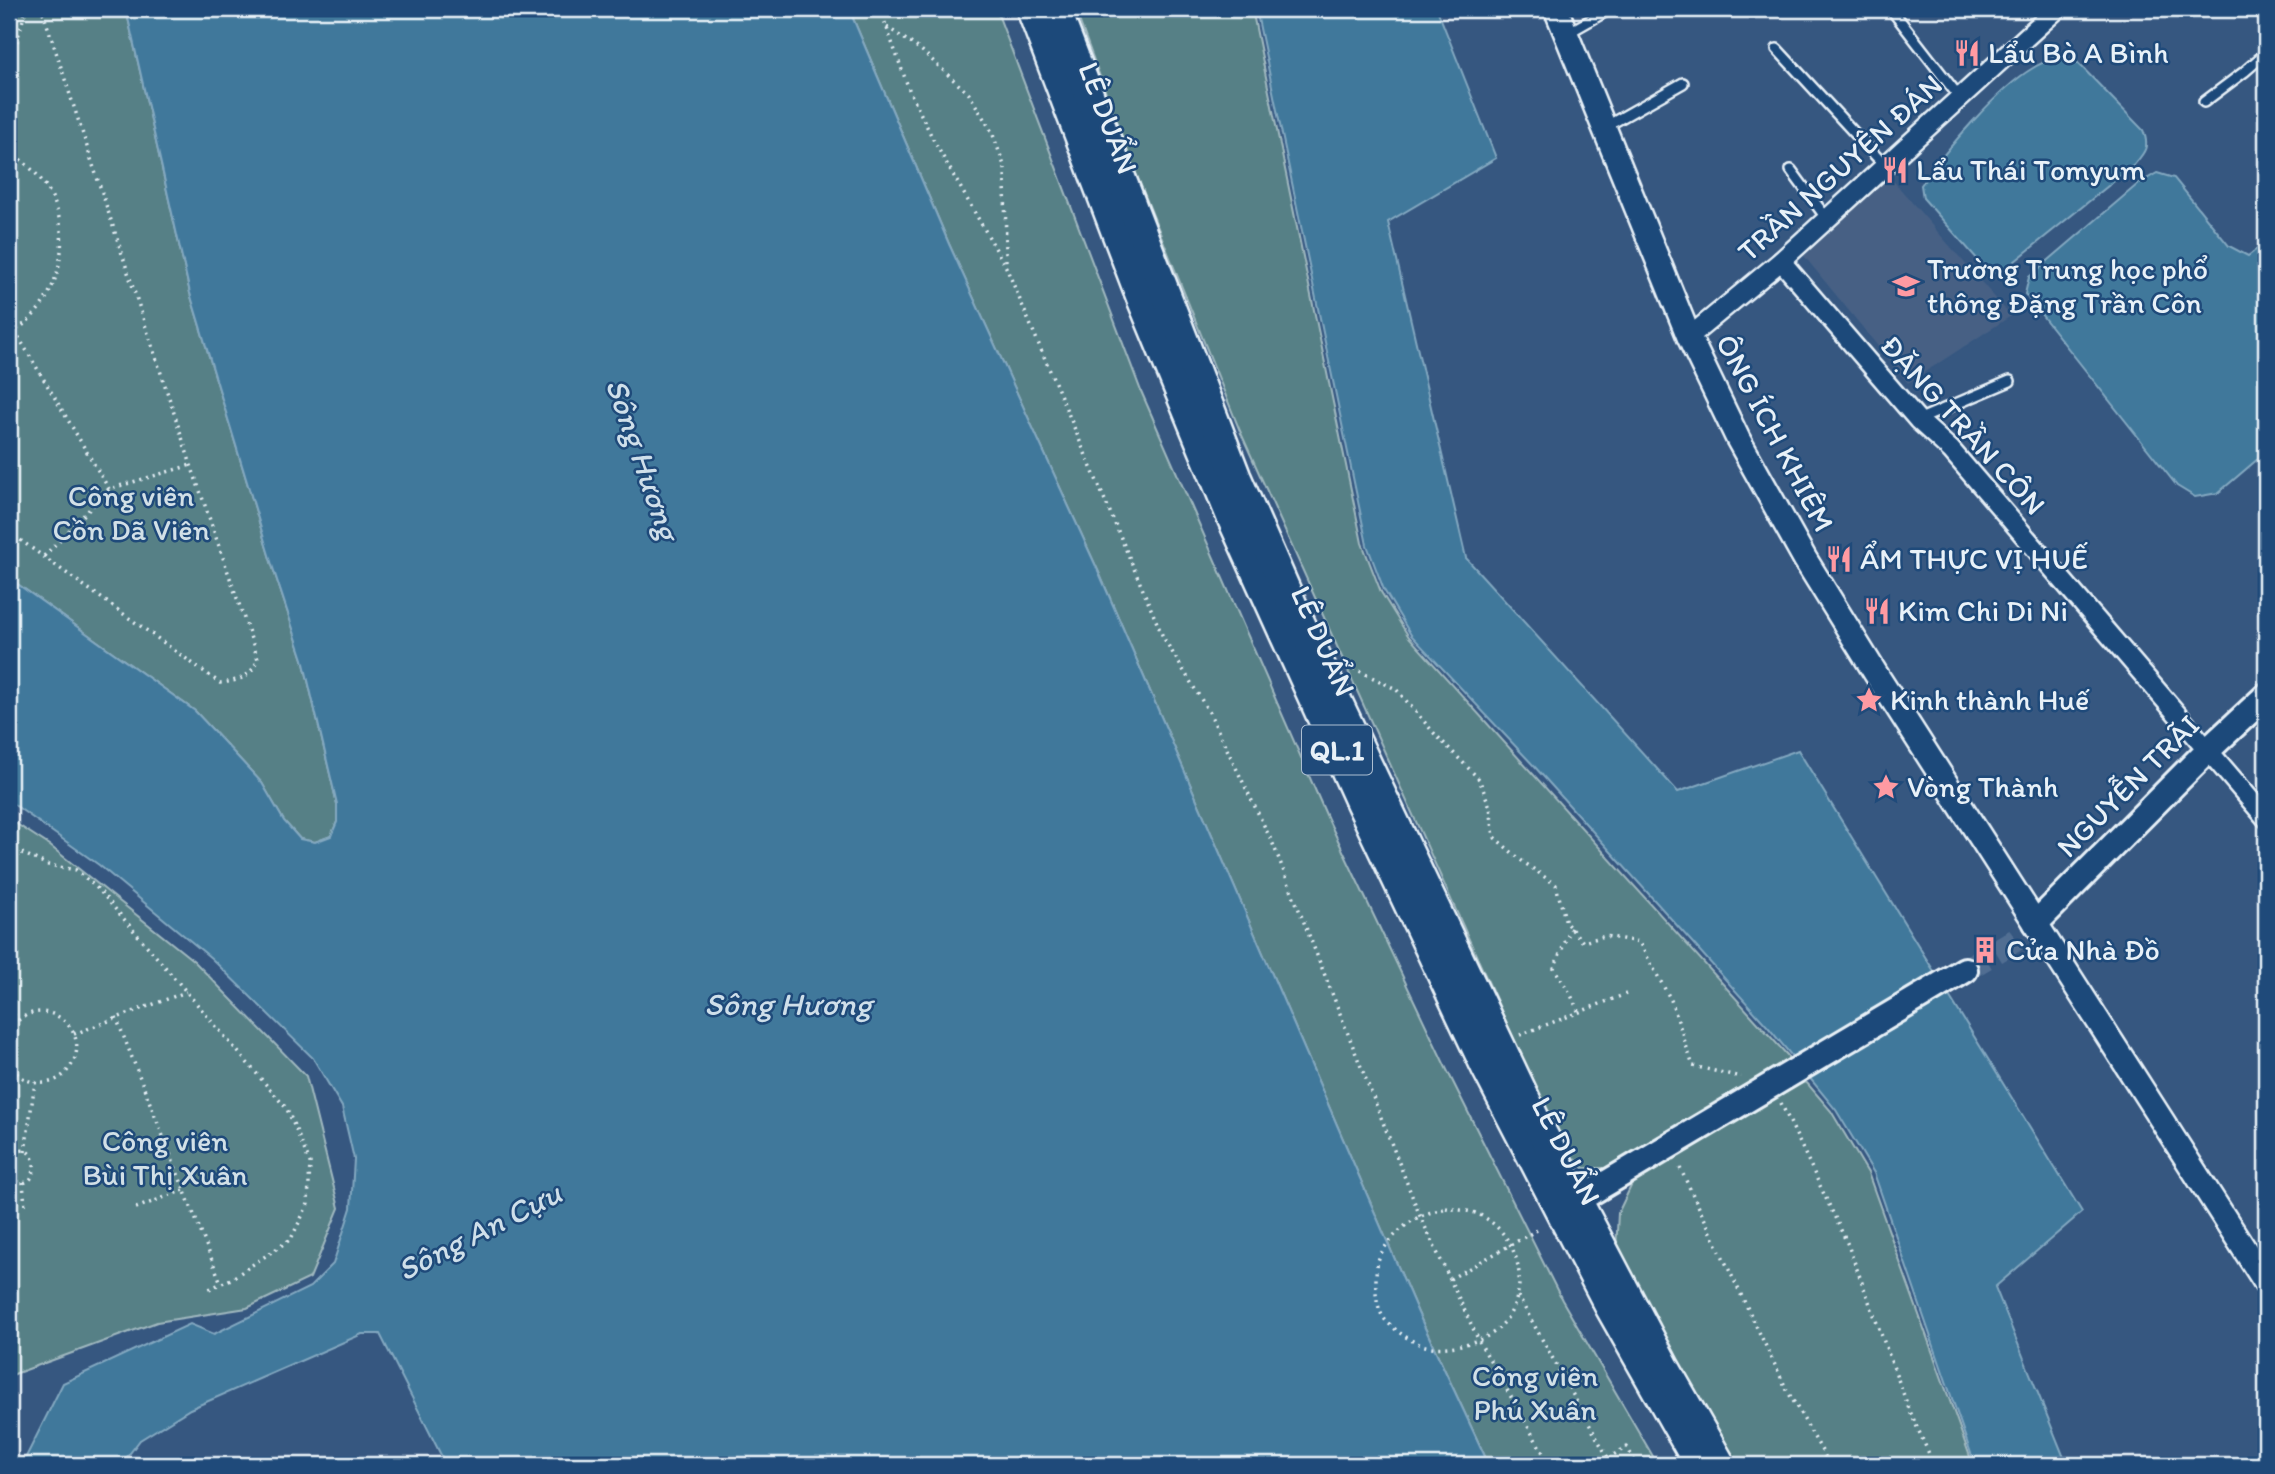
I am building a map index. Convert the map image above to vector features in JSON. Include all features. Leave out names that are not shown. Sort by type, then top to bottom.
[{"type":"main road","name":"LÊ DUẨN","points":[[1031,9],[1141,298],[1232,519],[1360,802],[1486,1068],[1721,1465]]},
{"type":"main road","name":"LÊ DUẨN","points":[[1056,9],[1236,476],[1330,685],[1536,1121],[1609,1306],[1699,1465]]},
{"type":"main road","name":"NGUYỄN TRÃI","points":[[2036,923],[2266,696]]},
{"type":"main road","points":[[1568,1205],[1965,970]]},
{"type":"street","name":"ÔNG ÍCH KHIÊM","points":[[1556,9],[1689,337],[1738,439],[1805,559],[1876,674],[2266,1283]]},
{"type":"street","name":"TRẦN NGUYÊN ĐÁN","points":[[1689,337],[1781,261],[1960,98],[2050,11]]},
{"type":"street","name":"ĐẶNG TRẦN CÔN","points":[[1781,261],[1918,420],[1951,450],[2266,818]]},
{"type":"lane","points":[[1566,34],[1610,9]]},
{"type":"lane","points":[[1891,9],[1960,98]]},
{"type":"lane","points":[[1777,50],[1885,167]]},
{"type":"lane","points":[[2204,102],[2266,53]]},
{"type":"lane","points":[[1603,128],[1683,83]]},
{"type":"lane","points":[[1791,170],[1827,219]]},
{"type":"lane","points":[[1918,420],[2010,382]]},
{"type":"path","points":[[9,69],[26,9]]},
{"type":"path","points":[[9,532],[220,683],[247,677],[254,668],[258,659],[191,465],[43,9]]},
{"type":"path","points":[[880,9],[910,92],[935,143],[1006,267],[1163,637],[1209,712],[1273,844],[1420,1216],[1479,1340],[1550,1465]]},
{"type":"path","points":[[886,26],[921,50],[970,94],[992,132],[1005,168],[1006,267]]},
{"type":"path","points":[[9,151],[30,165],[50,193],[61,226],[61,261],[49,293],[28,321],[9,334]]},
{"type":"path","points":[[15,331],[108,489]]},
{"type":"path","points":[[44,556],[108,489],[191,465]]},
{"type":"path","points":[[1340,662],[1396,689],[1479,779],[1490,807],[1494,837],[1556,885],[1566,923],[1583,942],[1605,936],[1639,942],[1671,1000],[1693,1066],[1744,1077]]},
{"type":"path","points":[[9,847],[48,864],[76,870],[99,890],[286,1109],[310,1163],[308,1204],[292,1239],[209,1289]]},
{"type":"path","points":[[1571,929],[1554,968],[1578,1012]]},
{"type":"path","points":[[74,1034],[186,992]]},
{"type":"path","points":[[1514,1037],[1626,994]]},
{"type":"path","points":[[9,1009],[18,1020]]},
{"type":"path","points":[[9,1031],[18,1020],[37,1011],[49,1012],[68,1024],[77,1045],[71,1067],[63,1076],[53,1081],[35,1082],[20,1077],[9,1062]]},
{"type":"path","points":[[116,1017],[221,1283]]},
{"type":"path","points":[[25,1152],[35,1082]]},
{"type":"path","points":[[1780,1102],[1848,1245],[1909,1409],[1934,1465]]},
{"type":"path","points":[[9,1157],[17,1152],[25,1152],[34,1160],[35,1169],[31,1177],[23,1182],[13,1180],[9,1176]]},
{"type":"path","points":[[1680,1168],[1787,1390],[1830,1465]]},
{"type":"path","points":[[23,1182],[25,1206]]},
{"type":"path","points":[[136,1208],[184,1190]]},
{"type":"path","points":[[1446,1208],[1476,1213],[1500,1229],[1511,1243],[1517,1261],[1520,1286],[1518,1296],[1497,1330],[1479,1340],[1458,1346],[1425,1347],[1401,1335],[1384,1318],[1375,1293],[1377,1262],[1385,1247],[1420,1216],[1446,1208]]},
{"type":"path","points":[[1450,1279],[1537,1230]]},
{"type":"path","points":[[1518,1296],[1608,1458]]},
{"type":"path","points":[[1597,1465],[1627,1447],[1637,1465]]},
{"type":"shaded area","name":"Trường Trung học phổ thông Đặng Trần Côn","points":[[1889,176],[2011,316],[1908,383],[1804,256]]},
{"type":"green space","name":"Công viên Cồn Dã Viên","points":[[9,9],[126,9],[190,293],[303,659],[337,804],[337,822],[331,836],[315,842],[300,839],[284,821],[262,783],[195,711],[9,578]]},
{"type":"green space","name":"Công viên Phú Xuân","points":[[849,9],[996,9],[1141,391],[1327,817],[1447,1070],[1562,1300],[1658,1465],[1489,1465],[1418,1313],[1100,575],[949,244]]},
{"type":"green space","points":[[1075,9],[1252,9],[1362,543],[1381,592],[1409,637],[1788,1056],[1788,1066],[1611,1168],[1584,1168],[1563,1148],[1240,431],[1131,161]]},
{"type":"green space","name":"Công viên Bùi Thị Xuân","points":[[9,819],[49,845],[194,961],[306,1076],[339,1208],[310,1278],[247,1308],[157,1322],[9,1376]]},
{"type":"green space","points":[[1796,1079],[1807,1083],[1831,1111],[1868,1173],[1973,1465],[1738,1465],[1616,1251],[1618,1213],[1633,1182]]},
{"type":"water","name":"Sông Hương","points":[[126,9],[849,9],[949,244],[1100,575],[1418,1313],[1489,1465],[446,1465],[380,1334],[362,1334],[190,1409],[140,1440],[121,1465],[22,1465],[63,1383],[190,1324],[214,1334],[310,1287],[333,1264],[351,1208],[354,1159],[342,1107],[313,1058],[211,958],[99,865],[9,801],[9,578],[195,711],[262,783],[284,821],[300,839],[315,842],[331,836],[337,822],[337,804],[303,659],[190,293]]},
{"type":"water","points":[[1256,9],[1437,9],[1496,158],[1388,222],[1466,558],[1678,792],[1798,750],[2082,1212],[1995,1287],[2067,1465],[1975,1465],[1874,1173],[1836,1110],[1768,1027],[1534,766],[1411,635],[1384,590],[1367,545]]},
{"type":"water","points":[[2058,56],[2076,61],[2143,130],[2145,149],[2134,165],[1999,274],[1987,270],[1923,198],[1921,185],[1988,105],[2033,68]]},
{"type":"water","points":[[2157,173],[2174,178],[2229,246],[2248,256],[2266,242],[2266,452],[2218,493],[2195,497],[2177,486],[2025,294],[2029,277],[2138,184]]},
{"type":"tunnel","points":[[1965,970],[2012,942],[2036,923]]},
{"type":"place","name":"Lẩu Bò A Bình","points":[[1967,53]]},
{"type":"place","name":"Lẩu Thái Tomyum","points":[[1895,170]]},
{"type":"place","name":"Trường Trung học phổ thông Đặng Trần Côn","points":[[1906,286]]},
{"type":"place","name":"ẨM THỰC VỊ HUẾ","points":[[1839,559]]},
{"type":"place","name":"Kim Chi Di Ni","points":[[1877,611]]},
{"type":"place","name":"Kinh thành Huế","points":[[1869,700]]},
{"type":"place","name":"Vòng Thành","points":[[1886,787]]},
{"type":"place","name":"Cửa Nhà Đồ","points":[[1985,950]]},
{"type":"water label","name":"Sông An Cựu","points":[[479,1231]]}]
